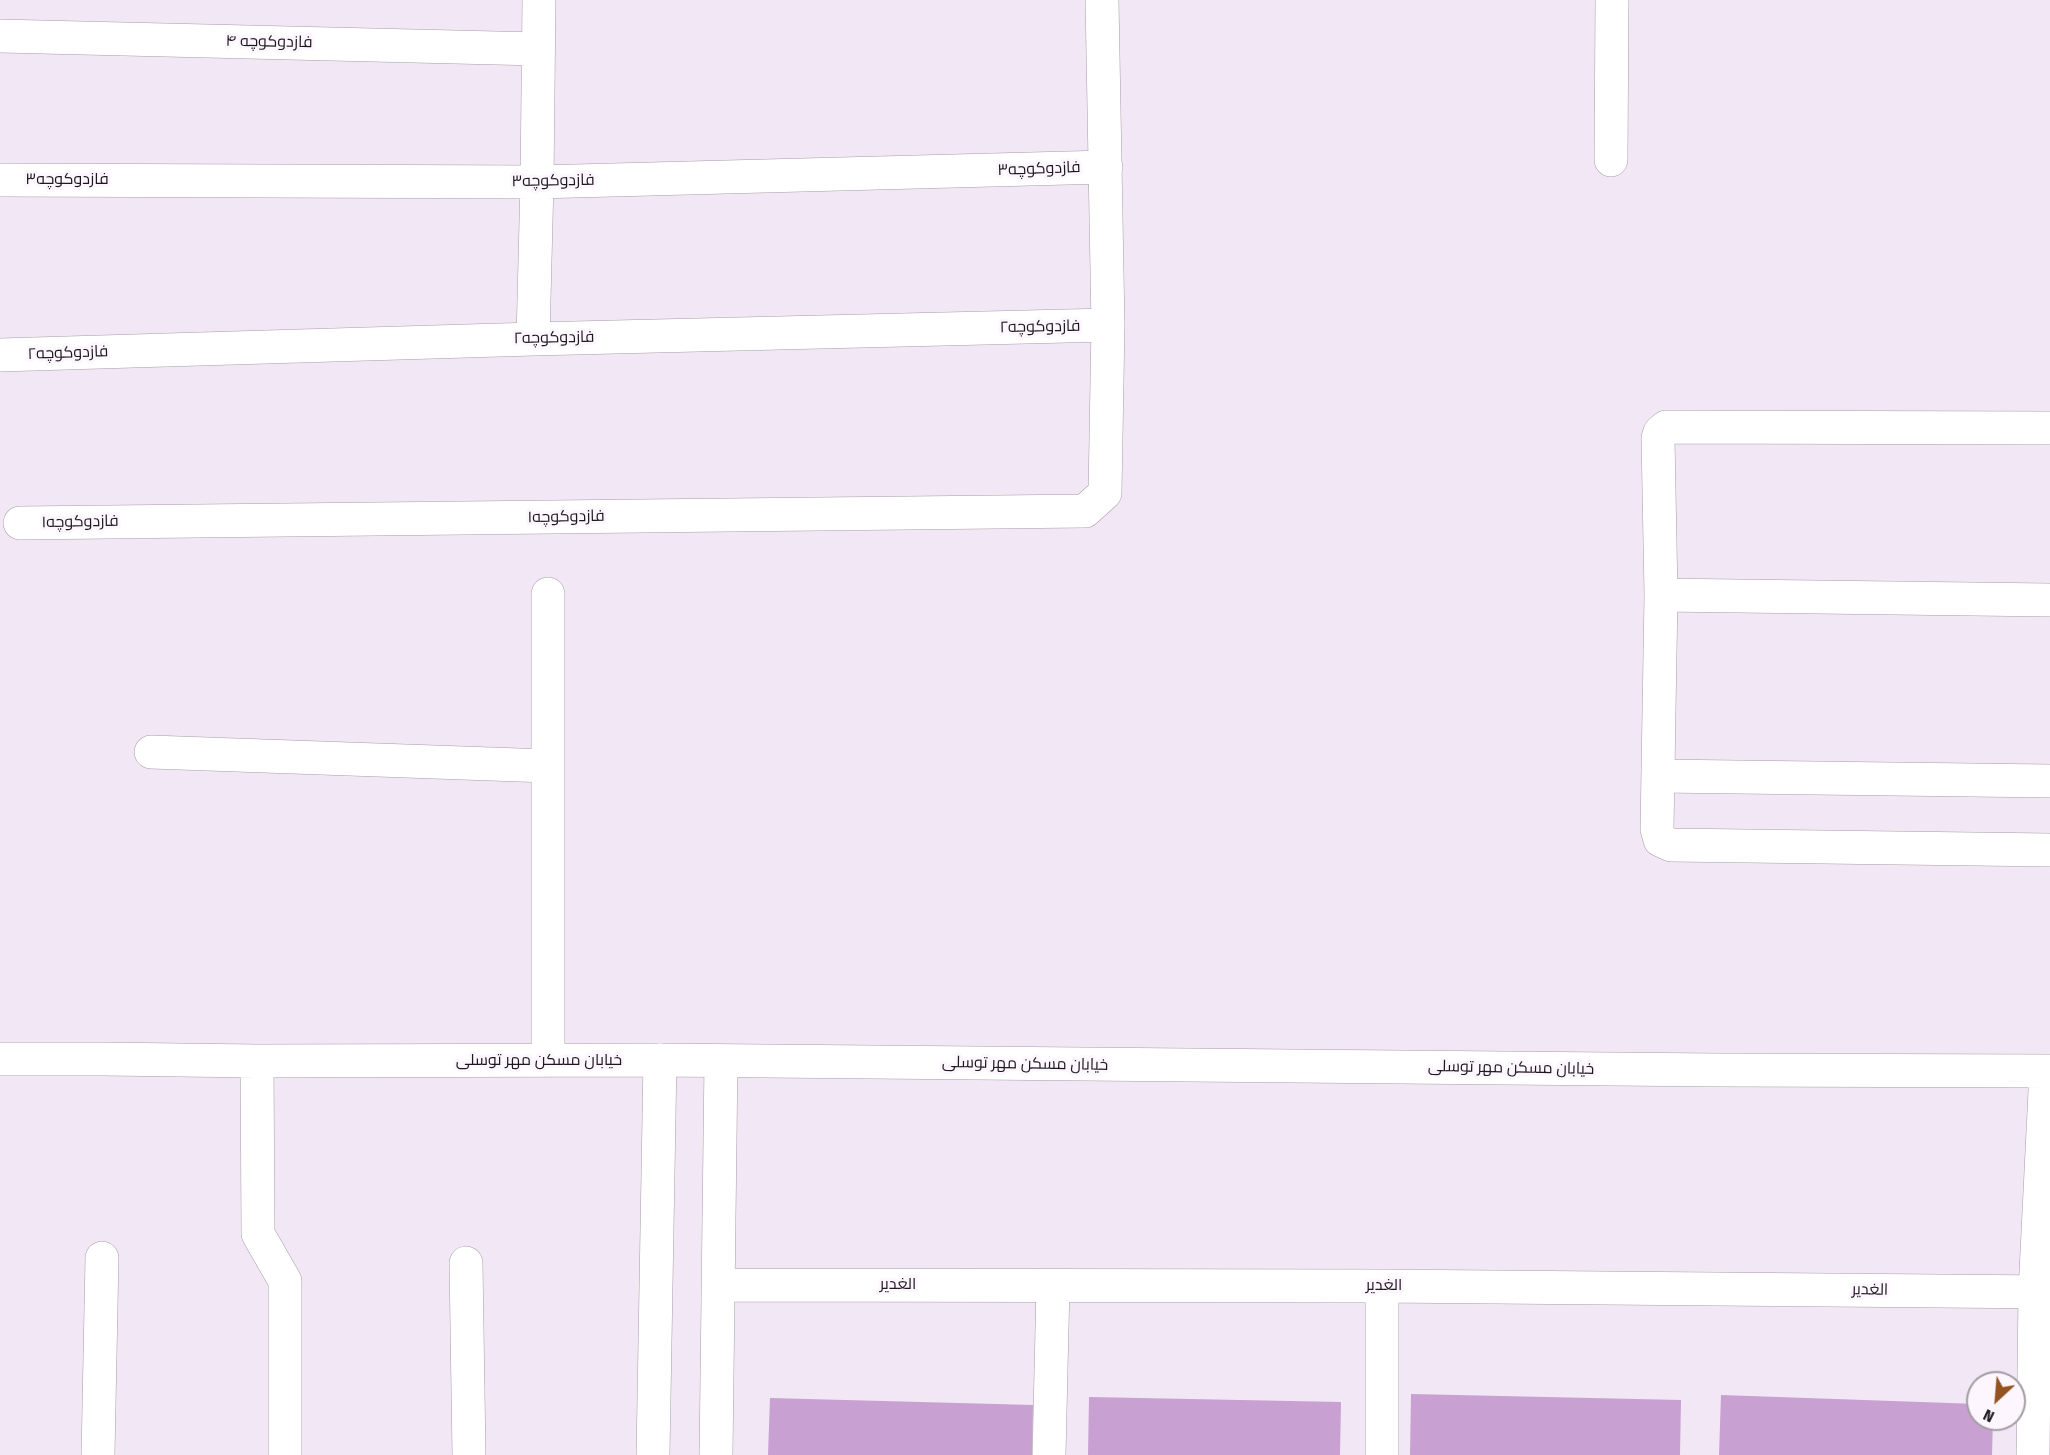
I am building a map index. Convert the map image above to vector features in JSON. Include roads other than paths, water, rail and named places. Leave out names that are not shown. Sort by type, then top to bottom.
[{"type":"street","points":[[533,339],[539,0]]},
{"type":"street","points":[[1102,0],[1108,325]]},
{"type":"street","points":[[1611,0],[1611,160]]},
{"type":"street","name":"فازدوکوچه ۴","points":[[0,36],[538,49]]},
{"type":"street","name":"فازدوکوچه۳","points":[[0,180],[537,182],[1106,167]]},
{"type":"street","name":"فازدوکوچه۲","points":[[0,355],[1108,325]]},
{"type":"street","name":"فازدوکوچه۱","points":[[20,523],[1085,511],[1105,493],[1108,325]]},
{"type":"street","points":[[2050,428],[1666,427],[1660,432],[1658,438],[1661,595],[1658,829],[1660,840],[1671,845],[2050,850]]},
{"type":"street","points":[[548,594],[548,1061]]},
{"type":"street","points":[[1661,595],[2050,600]]},
{"type":"street","points":[[151,753],[548,766]]},
{"type":"street","points":[[1659,777],[2050,781]]},
{"type":"street","name":"خیابان مسکن مهر توسلی","points":[[0,1059],[660,1060],[2048,1071]]},
{"type":"street","points":[[653,1455],[660,1060]]},
{"type":"street","points":[[258,1061],[258,1234],[285,1281],[285,1455]]},
{"type":"street","points":[[716,1455],[720,1061]]},
{"type":"street","points":[[2033,1455],[2043,1292],[2048,1071]]},
{"type":"street","points":[[98,1455],[102,1258]]},
{"type":"street","points":[[466,1263],[469,1455]]},
{"type":"street","name":"الغدیر","points":[[718,1285],[1382,1286],[2043,1292]]},
{"type":"street","points":[[1049,1455],[1053,1286]]},
{"type":"street","points":[[1382,1286],[1382,1455]]}]
